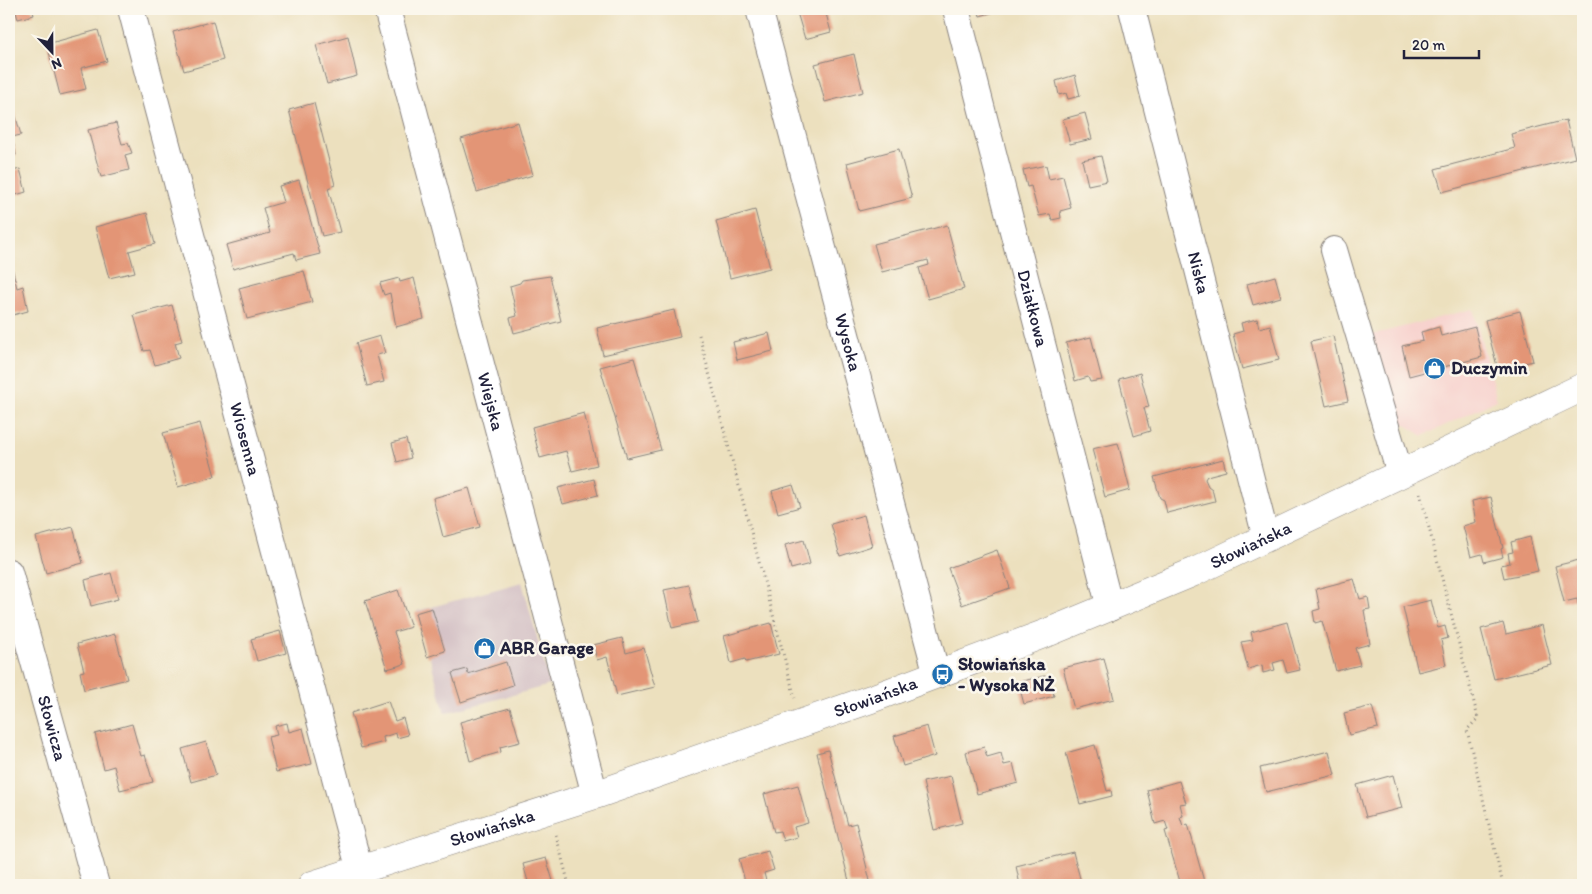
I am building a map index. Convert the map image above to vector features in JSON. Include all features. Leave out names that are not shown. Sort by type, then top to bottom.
[{"type":"street","name":"Wiosenna","points":[[131,9],[360,870]]},
{"type":"street","name":"Wiejska","points":[[387,9],[595,795]]},
{"type":"street","name":"Wysoka","points":[[759,9],[937,675]]},
{"type":"street","name":"Działkowa","points":[[956,9],[1110,608]]},
{"type":"street","name":"Niska","points":[[1132,9],[1266,538]]},
{"type":"street","points":[[1334,250],[1407,471]]},
{"type":"street","name":"Słowiańska","points":[[322,884],[360,870],[595,795],[802,723],[937,675],[1110,608],[1266,538],[1583,387]]},
{"type":"street","name":"Słowicza","points":[[9,572],[96,885]]},
{"type":"path","points":[[698,335],[802,723]]},
{"type":"path","points":[[1407,471],[1478,718],[1467,730],[1503,885]]},
{"type":"path","points":[[549,810],[569,885]]},
{"type":"shaded area","name":"Duczymin","points":[[1473,309],[1497,400],[1423,436],[1395,418],[1371,335]]},
{"type":"shaded area","name":"ABR Garage","points":[[522,582],[550,685],[445,713],[417,611]]},
{"type":"building","points":[[15,9],[32,9],[34,15],[18,19]]},
{"type":"building","points":[[796,9],[829,9],[825,10],[831,32],[805,39]]},
{"type":"building","points":[[978,9],[1006,9],[980,16]]},
{"type":"building","points":[[213,21],[223,60],[184,71],[173,32]]},
{"type":"building","points":[[98,30],[107,61],[81,68],[86,89],[60,95],[47,44]]},
{"type":"building","points":[[348,36],[357,76],[327,84],[316,45]]},
{"type":"building","points":[[854,54],[863,92],[825,102],[815,64]]},
{"type":"building","points":[[1075,75],[1080,96],[1068,99],[1066,93],[1059,95],[1056,81]]},
{"type":"building","points":[[9,93],[21,135],[12,137],[16,155],[9,157]]},
{"type":"building","points":[[314,103],[335,185],[328,188],[340,232],[322,236],[289,110]]},
{"type":"building","points":[[1085,113],[1092,139],[1070,144],[1063,119]]},
{"type":"building","points":[[1566,120],[1575,158],[1442,192],[1435,169],[1515,148],[1511,134]]},
{"type":"building","points":[[518,122],[533,175],[477,192],[461,139]]},
{"type":"building","points":[[116,123],[122,144],[128,143],[132,153],[125,155],[129,170],[101,177],[88,130]]},
{"type":"building","points":[[899,149],[912,198],[859,211],[847,163]]},
{"type":"building","points":[[1101,156],[1107,181],[1088,185],[1082,160]]},
{"type":"building","points":[[1046,165],[1049,179],[1063,176],[1071,208],[1060,211],[1061,218],[1052,220],[1050,214],[1039,216],[1031,186],[1027,187],[1023,170]]},
{"type":"building","points":[[20,169],[26,192],[9,197],[9,172]]},
{"type":"building","points":[[299,180],[320,254],[296,260],[294,253],[233,269],[226,245],[270,233],[263,208],[284,202],[279,186]]},
{"type":"building","points":[[755,210],[770,268],[730,278],[716,221]]},
{"type":"building","points":[[147,213],[155,244],[129,251],[135,272],[109,278],[95,227]]},
{"type":"building","points":[[947,225],[964,289],[928,299],[919,268],[929,265],[928,260],[882,272],[874,244]]},
{"type":"building","points":[[9,255],[17,288],[23,286],[28,311],[9,316]]},
{"type":"building","points":[[304,271],[312,302],[247,319],[239,288]]},
{"type":"building","points":[[550,276],[561,321],[514,333],[510,318],[517,316],[510,286],[520,283],[522,280]]},
{"type":"building","points":[[1275,276],[1281,297],[1253,305],[1247,284]]},
{"type":"building","points":[[399,278],[400,282],[414,278],[424,319],[396,327],[390,293],[384,295],[380,283]]},
{"type":"building","points":[[172,305],[182,341],[175,343],[179,358],[155,365],[150,350],[144,351],[134,315]]},
{"type":"building","points":[[674,310],[680,337],[603,355],[597,328]]},
{"type":"building","points":[[1520,311],[1533,361],[1498,370],[1485,320]]},
{"type":"building","points":[[1257,319],[1259,328],[1270,325],[1279,360],[1242,369],[1233,334],[1243,331],[1241,323]]},
{"type":"building","points":[[1439,327],[1441,336],[1475,327],[1482,357],[1409,376],[1402,346],[1423,341],[1421,332]]},
{"type":"building","points":[[769,333],[773,351],[737,360],[733,342]]},
{"type":"building","points":[[380,336],[385,353],[377,355],[384,382],[367,386],[356,343]]},
{"type":"building","points":[[1333,336],[1348,401],[1326,406],[1311,341]]},
{"type":"building","points":[[1091,337],[1102,380],[1090,382],[1088,377],[1075,381],[1066,343]]},
{"type":"building","points":[[634,358],[661,450],[627,458],[600,367]]},
{"type":"building","points":[[1140,373],[1149,407],[1144,408],[1150,431],[1134,436],[1119,379]]},
{"type":"building","points":[[584,413],[597,465],[572,471],[566,451],[540,458],[532,427]]},
{"type":"building","points":[[200,423],[215,476],[178,487],[163,433]]},
{"type":"building","points":[[406,439],[411,458],[397,462],[392,443]]},
{"type":"building","points":[[1118,443],[1130,490],[1105,497],[1092,449]]},
{"type":"building","points":[[1223,459],[1226,471],[1207,476],[1205,479],[1208,486],[1212,489],[1215,501],[1167,513],[1164,500],[1160,498],[1154,477]]},
{"type":"building","points":[[594,479],[598,495],[563,504],[558,488]]},
{"type":"building","points":[[793,485],[800,507],[778,513],[772,491]]},
{"type":"building","points":[[469,488],[480,527],[443,537],[433,498]]},
{"type":"building","points":[[1491,497],[1503,548],[1501,549],[1503,557],[1484,562],[1482,554],[1471,557],[1463,526],[1476,522],[1472,501]]},
{"type":"building","points":[[864,515],[872,546],[840,556],[831,524]]},
{"type":"building","points":[[73,527],[83,563],[46,573],[36,537]]},
{"type":"building","points":[[1530,537],[1538,571],[1504,578],[1501,565],[1510,563],[1508,553],[1513,552],[1511,542]]},
{"type":"building","points":[[804,540],[810,564],[791,569],[785,545]]},
{"type":"building","points":[[997,550],[1010,588],[962,605],[948,568]]},
{"type":"building","points":[[1583,559],[1583,611],[1580,612],[1577,599],[1564,602],[1555,566]]},
{"type":"building","points":[[111,573],[118,599],[91,606],[85,580]]},
{"type":"building","points":[[1354,579],[1360,599],[1368,597],[1370,609],[1364,610],[1370,644],[1355,648],[1360,665],[1336,671],[1322,621],[1315,623],[1313,611],[1320,609],[1316,589]]},
{"type":"building","points":[[689,585],[698,622],[672,628],[664,590]]},
{"type":"building","points":[[398,590],[411,627],[394,632],[405,664],[387,669],[365,601]]},
{"type":"building","points":[[1431,600],[1438,628],[1445,626],[1448,638],[1441,640],[1446,665],[1418,672],[1403,607]]},
{"type":"building","points":[[432,608],[445,651],[427,657],[415,613]]},
{"type":"building","points":[[1287,622],[1300,670],[1287,673],[1283,660],[1273,663],[1275,670],[1263,673],[1262,665],[1248,669],[1241,642],[1253,640],[1251,632]]},
{"type":"building","points":[[771,623],[779,654],[746,662],[745,659],[731,663],[724,636]]},
{"type":"building","points":[[1503,623],[1506,634],[1542,625],[1552,665],[1494,679],[1481,629]]},
{"type":"building","points":[[280,631],[286,653],[257,661],[251,639]]},
{"type":"building","points":[[115,634],[127,679],[84,690],[80,672],[84,671],[77,644]]},
{"type":"building","points":[[622,638],[626,653],[644,648],[655,687],[617,696],[607,657],[597,660],[593,645]]},
{"type":"building","points":[[1104,658],[1114,699],[1074,709],[1063,668]]},
{"type":"building","points":[[506,662],[513,685],[461,702],[452,673],[467,669],[468,674]]},
{"type":"building","points":[[1049,675],[1054,696],[1024,704],[1018,682]]},
{"type":"building","points":[[388,701],[395,721],[403,718],[408,735],[397,738],[396,733],[383,737],[384,742],[361,748],[351,713]]},
{"type":"building","points":[[1372,706],[1378,728],[1349,735],[1344,713]]},
{"type":"building","points":[[510,708],[520,742],[500,747],[501,752],[470,761],[460,722]]},
{"type":"building","points":[[287,723],[289,732],[303,728],[312,764],[276,772],[268,737],[277,735],[275,726]]},
{"type":"building","points":[[132,724],[141,756],[145,755],[153,782],[120,790],[114,766],[104,769],[95,734]]},
{"type":"building","points":[[927,726],[935,756],[903,766],[894,736]]},
{"type":"building","points":[[206,742],[216,775],[191,782],[182,749]]},
{"type":"building","points":[[1095,745],[1107,791],[1111,790],[1112,796],[1080,804],[1066,753]]},
{"type":"building","points":[[984,747],[987,757],[1001,753],[1004,765],[1013,763],[1018,783],[977,794],[966,752]]},
{"type":"building","points":[[828,750],[848,825],[856,823],[871,885],[850,885],[817,753]]},
{"type":"building","points":[[1329,751],[1335,775],[1266,792],[1260,768]]},
{"type":"building","points":[[1393,775],[1402,808],[1366,817],[1357,785]]},
{"type":"building","points":[[951,776],[962,823],[934,830],[923,782]]},
{"type":"building","points":[[1179,781],[1186,803],[1180,804],[1183,816],[1180,817],[1183,826],[1188,824],[1205,885],[1181,885],[1165,831],[1168,830],[1165,821],[1155,824],[1147,790]]},
{"type":"building","points":[[798,785],[808,823],[794,827],[797,837],[783,841],[780,831],[774,832],[764,794]]},
{"type":"building","points":[[768,851],[774,870],[764,873],[767,885],[746,885],[739,859]]},
{"type":"building","points":[[1073,852],[1081,882],[1067,885],[1020,885],[1016,866]]},
{"type":"building","points":[[546,858],[553,881],[529,885],[523,864]]},
{"type":"place","name":"Duczymin","points":[[1435,368]]},
{"type":"place","name":"ABR Garage","points":[[484,648]]},
{"type":"place","name":"Słowiańska - Wysoka NŻ","points":[[942,674]]}]
